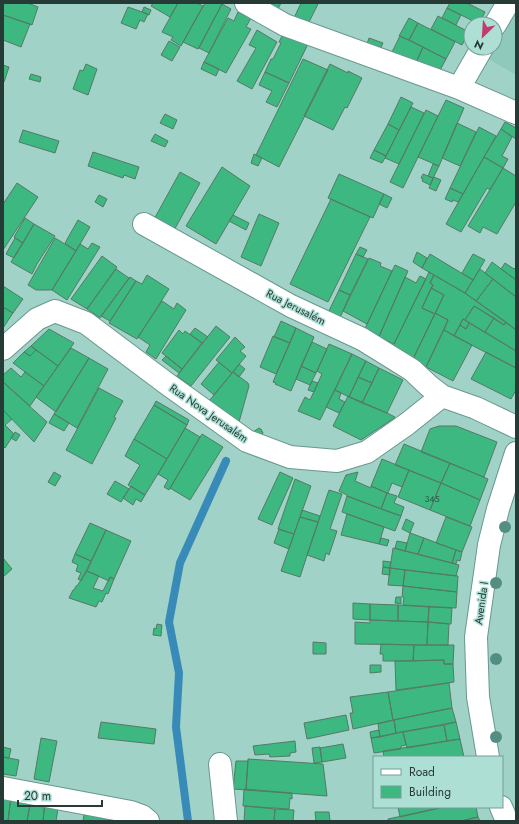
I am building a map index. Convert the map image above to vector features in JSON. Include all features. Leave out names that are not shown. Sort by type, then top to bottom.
[{"type":"street","points":[[246,3],[284,25],[459,88],[516,113]]},
{"type":"street","points":[[500,16],[508,3]]},
{"type":"street","points":[[459,88],[477,56]]},
{"type":"street","name":"Rua Jerusalém","points":[[144,224],[291,306],[362,339],[412,370],[442,396]]},
{"type":"street","name":"Rua Nova Jerusalém","points":[[3,348],[37,319],[55,311],[86,323],[247,441],[290,456],[337,461],[367,452],[407,424],[442,396]]},
{"type":"street","points":[[442,396],[476,408],[516,427]]},
{"type":"street","name":"Avenida I","points":[[488,756],[478,697],[476,637],[489,545],[498,509],[516,453]]},
{"type":"street","points":[[220,764],[226,821]]},
{"type":"street","points":[[3,788],[131,812],[142,816],[148,821]]},
{"type":"street","points":[[501,808],[507,821]]},
{"type":"shaded area","points":[[516,12],[516,75],[487,58],[488,56],[503,56],[503,32]]},
{"type":"building","points":[[3,3],[28,3],[38,7],[32,25],[3,15]]},
{"type":"building","points":[[153,3],[178,3],[170,17],[151,6]]},
{"type":"building","points":[[178,3],[197,3],[203,6],[181,46],[171,40],[173,37],[162,32]]},
{"type":"building","points":[[205,3],[222,4],[198,49],[183,42]]},
{"type":"building","points":[[266,3],[281,3],[278,9]]},
{"type":"building","points":[[301,3],[318,4],[308,24],[294,18]]},
{"type":"building","points":[[450,3],[467,3],[485,12],[483,16],[463,16],[447,8]]},
{"type":"building","points":[[222,4],[231,9],[209,53],[199,48]]},
{"type":"building","points":[[128,7],[148,14],[144,22],[140,20],[136,29],[121,23]]},
{"type":"building","points":[[144,7],[151,10],[149,15],[142,12]]},
{"type":"building","points":[[447,8],[461,15],[456,25],[442,18]]},
{"type":"building","points":[[238,12],[251,18],[246,27],[251,29],[226,73],[204,62],[228,18],[234,21]]},
{"type":"building","points":[[3,15],[30,24],[21,47],[3,40]]},
{"type":"building","points":[[438,16],[463,29],[463,43],[462,45],[431,29]]},
{"type":"building","points":[[409,18],[418,23],[409,40],[399,36]]},
{"type":"building","points":[[418,23],[455,42],[446,59],[409,40]]},
{"type":"building","points":[[257,30],[277,42],[252,89],[237,81],[256,48],[249,45]]},
{"type":"building","points":[[284,32],[308,44],[289,83],[265,72],[281,43],[279,42]]},
{"type":"building","points":[[400,36],[423,47],[415,65],[390,56]]},
{"type":"building","points":[[369,38],[383,43],[379,52],[366,47]]},
{"type":"building","points":[[169,41],[180,47],[172,61],[161,55]]},
{"type":"building","points":[[423,47],[446,59],[438,74],[415,65]]},
{"type":"building","points":[[303,59],[328,70],[279,167],[256,155]]},
{"type":"building","points":[[204,62],[219,69],[216,76],[201,69]]},
{"type":"building","points":[[86,64],[97,69],[88,95],[73,89],[80,70],[83,71]]},
{"type":"building","points":[[330,64],[362,78],[347,108],[345,107],[333,130],[304,116]]},
{"type":"building","points":[[3,65],[9,67],[4,82],[3,82]]},
{"type":"building","points":[[265,72],[289,83],[277,107],[266,102],[272,91],[259,85]]},
{"type":"building","points":[[31,74],[41,77],[40,82],[29,79]]},
{"type":"building","points":[[401,97],[413,103],[399,130],[388,124]]},
{"type":"building","points":[[446,100],[464,108],[439,166],[418,157]]},
{"type":"building","points":[[411,107],[424,113],[399,164],[385,158]]},
{"type":"building","points":[[426,110],[438,116],[403,188],[390,182]]},
{"type":"building","points":[[165,114],[177,120],[173,129],[160,123]]},
{"type":"building","points":[[505,122],[516,128],[516,139],[501,129]]},
{"type":"building","points":[[457,123],[476,132],[460,166],[442,158]]},
{"type":"building","points":[[388,124],[399,130],[386,156],[374,150]]},
{"type":"building","points":[[479,127],[496,136],[463,194],[450,188]]},
{"type":"building","points":[[501,129],[512,137],[502,156],[508,159],[503,168],[484,157]]},
{"type":"building","points":[[23,130],[59,141],[55,153],[19,142]]},
{"type":"building","points":[[155,134],[168,141],[165,147],[151,141]]},
{"type":"building","points":[[374,150],[386,156],[382,163],[370,158]]},
{"type":"building","points":[[93,152],[139,167],[135,179],[124,175],[123,178],[88,166]]},
{"type":"building","points":[[254,154],[262,158],[258,166],[251,163]]},
{"type":"building","points":[[484,157],[503,168],[490,190],[487,188],[461,232],[446,224]]},
{"type":"building","points":[[433,164],[439,166],[433,178],[428,176]]},
{"type":"building","points":[[222,167],[250,186],[216,244],[186,226]]},
{"type":"building","points":[[503,168],[516,176],[516,202],[497,234],[483,227],[480,233],[468,226]]},
{"type":"building","points":[[180,172],[200,183],[172,234],[152,223]]},
{"type":"building","points":[[339,174],[384,194],[373,218],[328,198]]},
{"type":"building","points":[[423,174],[433,178],[430,185],[422,181],[423,179],[421,178]]},
{"type":"building","points":[[434,177],[441,180],[436,191],[429,188]]},
{"type":"building","points":[[17,183],[38,197],[3,250],[3,204]]},
{"type":"building","points":[[450,188],[463,194],[458,202],[453,200],[452,202],[445,199]]},
{"type":"building","points":[[384,194],[392,198],[387,208],[379,204]]},
{"type":"building","points":[[99,195],[107,199],[103,207],[95,202]]},
{"type":"building","points":[[331,199],[370,217],[328,302],[290,284]]},
{"type":"building","points":[[259,214],[279,223],[261,266],[241,257]]},
{"type":"building","points":[[233,215],[249,223],[246,230],[229,221]]},
{"type":"building","points":[[25,218],[34,224],[23,243],[14,237]]},
{"type":"building","points":[[78,220],[90,227],[76,251],[65,243]]},
{"type":"building","points":[[34,224],[55,236],[32,274],[11,262]]},
{"type":"building","points":[[15,238],[23,243],[14,258],[6,254]]},
{"type":"building","points":[[55,238],[76,251],[52,290],[36,290],[28,285]]},
{"type":"building","points":[[92,243],[100,247],[67,300],[52,290],[80,244],[88,249]]},
{"type":"building","points":[[360,247],[367,250],[363,257],[356,254]]},
{"type":"building","points":[[417,252],[427,258],[422,268],[413,262]]},
{"type":"building","points":[[356,254],[368,259],[350,295],[339,290]]},
{"type":"building","points":[[430,254],[473,280],[465,293],[422,268]]},
{"type":"building","points":[[473,254],[485,260],[473,280],[462,273]]},
{"type":"building","points":[[102,256],[117,267],[87,309],[71,299]]},
{"type":"building","points":[[369,258],[381,263],[380,266],[392,271],[367,324],[343,311]]},
{"type":"building","points":[[492,262],[516,280],[516,297],[485,273]]},
{"type":"building","points":[[505,263],[514,269],[516,267],[516,280],[501,269]]},
{"type":"building","points":[[395,265],[408,271],[376,343],[361,337]]},
{"type":"building","points":[[116,269],[129,278],[100,318],[87,309]]},
{"type":"building","points":[[480,269],[493,279],[476,301],[465,293]]},
{"type":"building","points":[[429,272],[434,275],[430,283],[433,285],[422,308],[435,314],[413,359],[391,350]]},
{"type":"building","points":[[147,275],[169,289],[137,339],[109,323],[136,281],[142,284]]},
{"type":"building","points":[[434,275],[465,293],[506,322],[504,325],[474,306],[465,320],[463,319],[454,336],[444,330],[448,320],[435,313],[444,295],[431,288],[433,285],[430,283]]},
{"type":"building","points":[[420,276],[426,279],[394,344],[379,337],[405,277],[416,283]]},
{"type":"building","points":[[130,277],[136,281],[110,321],[101,316]]},
{"type":"building","points":[[493,279],[516,297],[516,330],[476,301]]},
{"type":"building","points":[[3,286],[23,299],[13,313],[3,307]]},
{"type":"building","points":[[431,288],[444,295],[435,314],[422,308]]},
{"type":"building","points":[[339,290],[350,295],[339,320],[327,315]]},
{"type":"building","points":[[162,301],[174,309],[177,303],[186,310],[156,359],[146,352],[150,345],[138,337]]},
{"type":"building","points":[[474,306],[494,318],[485,332],[465,320]]},
{"type":"building","points":[[3,307],[13,313],[3,328]]},
{"type":"building","points":[[435,313],[448,320],[426,367],[413,359]]},
{"type":"building","points":[[494,318],[504,325],[506,322],[516,330],[516,351],[485,332]]},
{"type":"building","points":[[463,319],[469,323],[466,329],[460,325]]},
{"type":"building","points":[[281,321],[296,328],[290,343],[274,337]]},
{"type":"building","points":[[469,323],[516,351],[516,368],[454,336],[460,325],[466,329]]},
{"type":"building","points":[[216,326],[230,337],[191,386],[177,376]]},
{"type":"building","points":[[195,328],[208,337],[202,343],[190,334]]},
{"type":"building","points":[[296,328],[314,337],[291,391],[273,382]]},
{"type":"building","points":[[49,329],[74,343],[58,366],[31,346]]},
{"type":"building","points":[[179,330],[183,334],[185,331],[202,343],[182,369],[162,353]]},
{"type":"building","points":[[444,330],[472,345],[453,381],[426,367]]},
{"type":"building","points":[[273,336],[290,343],[276,374],[260,367]]},
{"type":"building","points":[[235,337],[245,347],[240,351],[246,356],[232,373],[216,360]]},
{"type":"building","points":[[312,342],[327,349],[316,373],[301,366]]},
{"type":"building","points":[[329,344],[352,354],[320,420],[298,411],[305,397],[310,400],[322,374],[317,371]]},
{"type":"building","points":[[31,346],[36,350],[30,356],[24,352]]},
{"type":"building","points":[[71,348],[89,358],[56,412],[36,397]]},
{"type":"building","points":[[36,350],[58,366],[44,386],[13,363],[24,352],[30,356]]},
{"type":"building","points":[[486,352],[516,368],[516,390],[511,399],[471,379]]},
{"type":"building","points":[[352,354],[366,361],[349,397],[335,390]]},
{"type":"building","points":[[166,356],[182,369],[179,373],[162,360]]},
{"type":"building","points":[[89,358],[108,369],[77,428],[54,414]]},
{"type":"building","points":[[366,361],[379,368],[372,383],[358,377]]},
{"type":"building","points":[[219,362],[232,373],[214,395],[201,384]]},
{"type":"building","points":[[239,364],[245,369],[239,377],[233,372]]},
{"type":"building","points":[[301,366],[316,373],[310,385],[296,379]]},
{"type":"building","points":[[11,368],[21,377],[25,372],[44,386],[30,406],[3,382],[3,375]]},
{"type":"building","points":[[379,368],[403,380],[387,413],[362,403]]},
{"type":"building","points":[[233,372],[248,383],[249,386],[239,422],[209,401]]},
{"type":"building","points":[[358,377],[372,383],[362,403],[349,397]]},
{"type":"building","points":[[312,381],[318,383],[314,392],[308,390]]},
{"type":"building","points":[[3,382],[47,422],[34,442],[3,410]]},
{"type":"building","points":[[99,388],[123,401],[114,417],[116,418],[92,464],[66,450]]},
{"type":"building","points":[[335,390],[341,393],[339,399],[345,402],[339,413],[326,407]]},
{"type":"building","points":[[348,396],[395,417],[361,440],[333,426]]},
{"type":"building","points":[[156,401],[189,420],[187,425],[154,405]]},
{"type":"building","points":[[154,405],[187,425],[167,459],[134,439]]},
{"type":"building","points":[[3,410],[12,419],[5,425],[14,434],[5,448],[3,446]]},
{"type":"building","points":[[54,414],[69,423],[64,431],[49,423]]},
{"type":"building","points":[[439,426],[456,426],[497,442],[484,477],[421,452],[430,429]]},
{"type":"building","points":[[185,428],[200,437],[169,490],[164,487],[168,480],[158,474]]},
{"type":"building","points":[[259,428],[263,432],[262,436],[253,432]]},
{"type":"building","points":[[15,432],[20,435],[16,441],[11,438]]},
{"type":"building","points":[[202,434],[223,447],[190,500],[170,488]]},
{"type":"building","points":[[134,439],[167,459],[145,495],[128,485],[140,465],[125,456]]},
{"type":"building","points":[[404,444],[450,463],[441,483],[395,465]]},
{"type":"building","points":[[382,459],[409,470],[402,487],[392,483],[388,493],[371,486]]},
{"type":"building","points":[[450,463],[488,479],[480,500],[441,483]]},
{"type":"building","points":[[409,470],[441,483],[430,510],[398,497]]},
{"type":"building","points":[[54,472],[61,476],[55,486],[48,482]]},
{"type":"building","points":[[280,472],[293,478],[272,525],[258,519]]},
{"type":"building","points":[[358,472],[355,481],[387,493],[381,509],[347,496],[339,491],[346,475]]},
{"type":"building","points":[[295,479],[311,486],[294,534],[278,529]]},
{"type":"building","points":[[115,481],[129,489],[121,502],[107,494]]},
{"type":"building","points":[[441,483],[480,500],[470,526],[430,510]]},
{"type":"building","points":[[131,486],[145,495],[141,502],[136,499],[133,505],[123,498]]},
{"type":"building","points":[[329,490],[342,494],[330,529],[337,531],[329,555],[326,553],[324,561],[307,555]]},
{"type":"building","points":[[387,493],[397,496],[394,503],[404,507],[401,516],[381,509]]},
{"type":"building","points":[[347,496],[401,516],[395,531],[342,512]]},
{"type":"building","points":[[302,510],[320,516],[318,522],[300,517]]},
{"type":"building","points":[[347,514],[384,527],[379,544],[341,535]]},
{"type":"building","points":[[300,517],[318,522],[300,577],[281,571]]},
{"type":"building","points":[[446,517],[472,527],[462,552],[436,543]]},
{"type":"building","points":[[406,519],[414,523],[410,533],[402,529]]},
{"type":"building","points":[[90,523],[106,530],[91,561],[75,554]]},
{"type":"building","points":[[279,529],[294,534],[289,549],[274,543]]},
{"type":"building","points":[[106,530],[131,541],[114,579],[110,577],[109,581],[87,571]]},
{"type":"building","points":[[410,533],[424,538],[418,554],[405,551]]},
{"type":"building","points":[[381,538],[389,540],[387,546],[379,544]]},
{"type":"building","points":[[424,538],[456,550],[452,563],[418,554]]},
{"type":"building","points":[[397,541],[407,543],[405,551],[395,548]]},
{"type":"building","points":[[393,548],[459,565],[456,576],[390,568]]},
{"type":"building","points":[[456,550],[462,552],[460,561],[457,560],[456,564],[452,563]]},
{"type":"building","points":[[75,554],[91,561],[81,581],[78,579],[81,573],[76,571],[78,565],[72,562]]},
{"type":"building","points":[[3,558],[12,569],[3,577]]},
{"type":"building","points":[[383,561],[391,562],[390,568],[383,567]]},
{"type":"building","points":[[383,567],[390,568],[390,575],[382,574]]},
{"type":"building","points":[[390,568],[405,570],[403,586],[388,585]]},
{"type":"building","points":[[405,570],[458,576],[457,592],[403,586]]},
{"type":"building","points":[[87,571],[99,576],[93,588],[103,591],[110,577],[114,579],[108,594],[106,593],[102,602],[99,601],[96,607],[69,598]]},
{"type":"building","points":[[403,586],[457,592],[456,608],[403,605]]},
{"type":"building","points":[[396,597],[401,597],[401,604],[395,603]]},
{"type":"building","points":[[353,603],[370,604],[370,620],[353,619]]},
{"type":"building","points":[[370,604],[398,605],[398,621],[370,620]]},
{"type":"building","points":[[398,605],[429,607],[428,622],[398,621]]},
{"type":"building","points":[[429,607],[452,608],[451,624],[428,622]]},
{"type":"building","points":[[370,620],[428,622],[427,645],[355,644],[355,622],[370,623]]},
{"type":"building","points":[[428,622],[449,624],[448,645],[427,645]]},
{"type":"building","points":[[157,624],[162,625],[161,636],[153,635],[154,628],[156,629]]},
{"type":"building","points":[[313,642],[326,643],[326,654],[313,654]]},
{"type":"building","points":[[381,644],[414,645],[413,661],[383,661],[383,654],[380,654]]},
{"type":"building","points":[[414,645],[454,645],[453,664],[444,664],[444,660],[413,661]]},
{"type":"building","points":[[444,660],[444,664],[453,664],[454,682],[396,690],[395,661]]},
{"type":"building","points":[[370,665],[381,665],[381,672],[370,673]]},
{"type":"building","points":[[449,683],[452,708],[393,720],[388,692]]},
{"type":"building","points":[[388,692],[393,720],[353,729],[350,713],[353,713],[350,697]]},
{"type":"building","points":[[452,708],[456,722],[396,733],[394,720]]},
{"type":"building","points":[[346,715],[349,730],[307,739],[304,723]]},
{"type":"building","points":[[394,720],[396,733],[380,737],[378,724]]},
{"type":"building","points":[[101,722],[156,729],[154,744],[98,738]]},
{"type":"building","points":[[456,722],[460,739],[447,741],[444,725]]},
{"type":"building","points":[[444,725],[447,741],[407,748],[403,732]]},
{"type":"building","points":[[379,730],[380,737],[371,738],[370,732]]},
{"type":"building","points":[[403,732],[406,745],[401,746],[401,749],[374,753],[371,738]]},
{"type":"building","points":[[41,738],[57,741],[49,782],[34,779]]},
{"type":"building","points":[[460,739],[464,756],[384,756],[383,751]]},
{"type":"building","points":[[295,741],[296,752],[290,753],[290,756],[270,757],[269,754],[255,755],[253,746]]},
{"type":"building","points":[[343,744],[346,758],[322,762],[320,748]]},
{"type":"building","points":[[3,747],[11,749],[9,758],[3,757]]},
{"type":"building","points":[[320,747],[322,762],[314,763],[312,748]]},
{"type":"building","points":[[3,757],[19,760],[16,776],[3,774]]},
{"type":"building","points":[[248,759],[323,764],[327,796],[246,790]]},
{"type":"building","points":[[236,761],[248,761],[246,790],[233,789]]},
{"type":"building","points":[[244,789],[292,793],[289,809],[243,806]]},
{"type":"building","points":[[3,794],[11,796],[8,821],[3,821]]},
{"type":"building","points":[[11,796],[31,799],[27,821],[8,821]]},
{"type":"building","points":[[31,799],[45,801],[43,821],[27,821]]},
{"type":"building","points":[[45,801],[59,803],[56,821],[43,821]]},
{"type":"building","points":[[245,806],[275,809],[274,821],[244,821]]},
{"type":"building","points":[[398,808],[440,808],[400,817]]},
{"type":"building","points":[[439,808],[476,808],[478,817],[461,821],[388,821],[388,819]]},
{"type":"building","points":[[275,809],[294,810],[293,821],[274,821]]},
{"type":"building","points":[[315,812],[329,812],[330,821],[316,821]]},
{"type":"building","points":[[84,815],[94,816],[122,821],[83,821]]},
{"type":"building","points":[[478,817],[480,821],[461,821]]},
{"type":"waterway","points":[[188,821],[176,727],[179,673],[169,622],[180,563],[226,461]]}]
